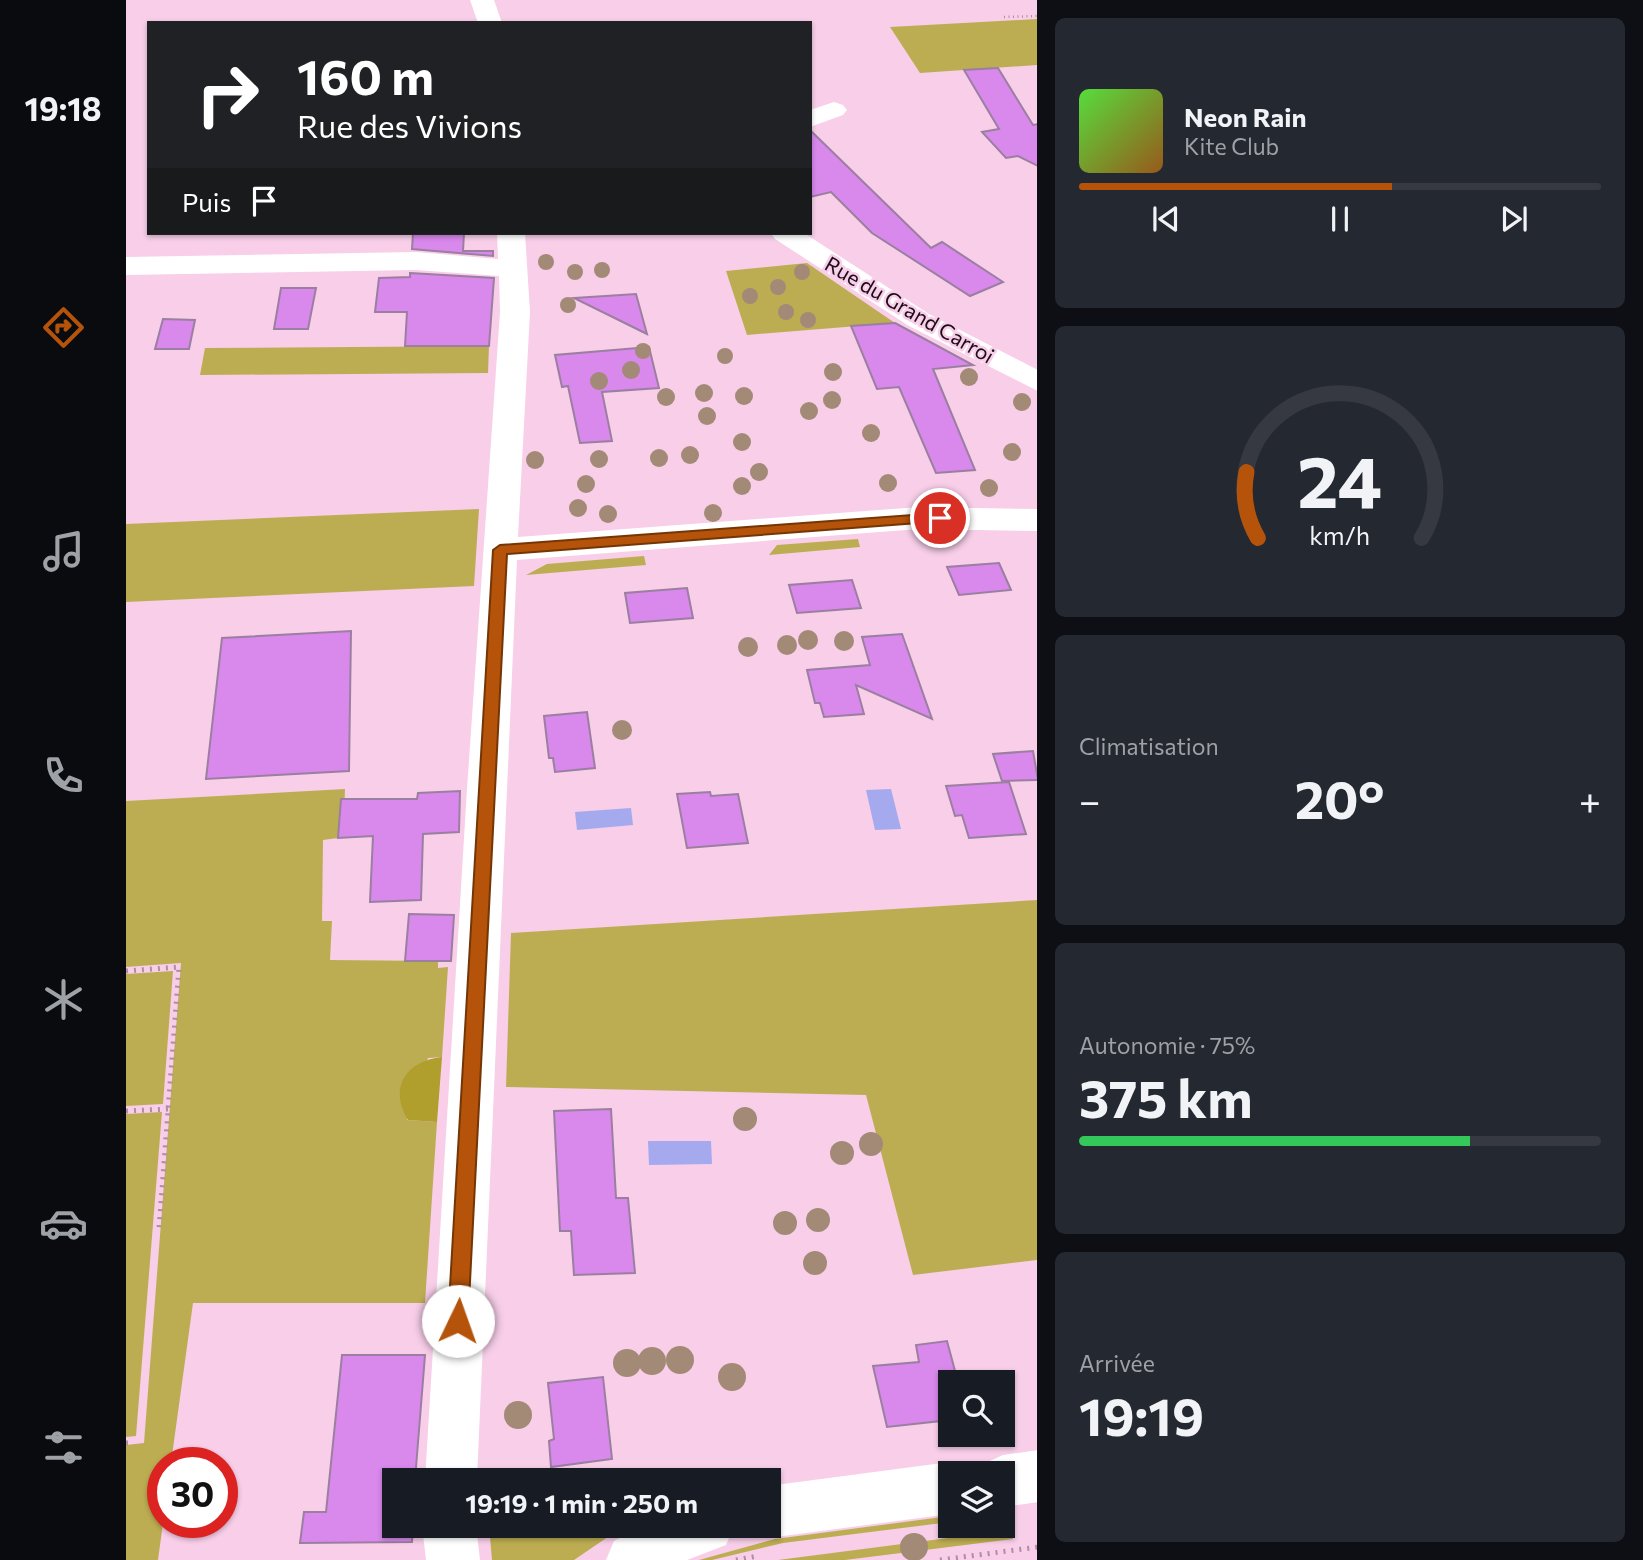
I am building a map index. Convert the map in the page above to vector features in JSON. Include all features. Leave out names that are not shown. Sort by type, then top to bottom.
[{"type":"street","points":[[482,0],[489,21]]},
{"type":"street","name":"Rue du Grand Carroi","points":[[788,235],[919,320],[1037,381]]},
{"type":"street","points":[[126,266],[416,261],[512,251],[515,312],[451,1468]]},
{"type":"street","points":[[500,550],[919,519],[982,517],[1037,520]]},
{"type":"street","points":[[1015,1479],[1037,1476]]},
{"type":"street","points":[[781,1510],[938,1490]]},
{"type":"street","points":[[450,1538],[453,1560]]},
{"type":"street","points":[[634,1560],[675,1538]]},
{"type":"path","points":[[1004,17],[1037,16]]},
{"type":"path","points":[[126,971],[179,967],[159,1229]]},
{"type":"path","points":[[126,1111],[168,1109]]},
{"type":"path","points":[[940,1560],[1037,1547]]},
{"type":"shaded area","points":[[1037,19],[1037,65],[920,73],[890,27]]},
{"type":"shaded area","points":[[807,263],[895,323],[747,335],[726,271]]},
{"type":"shaded area","points":[[489,346],[488,373],[200,375],[205,348]]},
{"type":"shaded area","points":[[479,509],[474,586],[126,602],[126,524]]},
{"type":"shaded area","points":[[858,539],[860,547],[769,555],[777,545]]},
{"type":"shaded area","points":[[644,556],[646,565],[526,575],[547,564]]},
{"type":"shaded area","points":[[345,789],[344,814],[340,815],[338,838],[323,840],[322,921],[332,921],[330,960],[438,961],[438,968],[448,967],[442,1057],[428,1058],[407,1120],[437,1122],[425,1303],[193,1303],[173,1447],[147,1447],[147,1538],[161,1538],[158,1560],[126,1560],[126,1445],[144,1443],[181,963],[126,967],[126,801]]},
{"type":"shaded area","points":[[1037,900],[1037,1260],[913,1275],[866,1095],[506,1087],[511,933]]},
{"type":"shaded area","points":[[173,971],[163,1104],[126,1106],[126,974]]},
{"type":"shaded area","points":[[442,1057],[437,1122],[408,1120],[400,1097],[404,1078],[419,1064]]},
{"type":"shaded area","points":[[162,1112],[136,1436],[126,1437],[126,1114]]},
{"type":"shaded area","points":[[938,1518],[938,1524],[783,1543],[712,1560],[699,1560],[775,1539]]},
{"type":"shaded area","points":[[490,1538],[606,1538],[574,1560],[492,1560]]},
{"type":"shaded area","points":[[948,1538],[1013,1539],[845,1560],[778,1560]]},
{"type":"water","points":[[891,789],[901,829],[875,830],[866,790]]},
{"type":"water","points":[[631,808],[633,825],[577,830],[575,812]]},
{"type":"water","points":[[648,1141],[711,1141],[712,1164],[649,1165]]},
{"type":"building","points":[[998,68],[1033,125],[1037,124],[1037,166],[1018,156],[1006,158],[982,132],[999,129],[964,70]]},
{"type":"building","points":[[812,132],[931,248],[942,242],[1003,282],[970,296],[872,233],[831,192],[812,197]]},
{"type":"building","points":[[413,235],[464,235],[463,251],[493,251],[493,256],[412,249]]},
{"type":"building","points":[[410,273],[494,278],[489,346],[405,346],[407,312],[375,312],[379,278],[410,277]]},
{"type":"building","points":[[281,288],[316,288],[308,329],[274,329]]},
{"type":"building","points":[[636,294],[647,334],[574,298]]},
{"type":"building","points":[[163,319],[195,320],[189,349],[155,349]]},
{"type":"building","points":[[895,323],[973,365],[933,369],[975,470],[936,473],[899,387],[877,389],[851,326]]},
{"type":"building","points":[[649,347],[659,388],[602,392],[612,441],[580,443],[568,386],[562,387],[555,355]]},
{"type":"building","points":[[999,563],[1011,590],[959,595],[947,567]]},
{"type":"building","points":[[852,580],[861,608],[797,613],[789,585]]},
{"type":"building","points":[[687,588],[693,618],[630,623],[625,593]]},
{"type":"building","points":[[351,631],[349,771],[206,779],[222,638]]},
{"type":"building","points":[[902,634],[932,719],[856,685],[864,714],[824,717],[820,703],[815,703],[807,670],[870,665],[862,637]]},
{"type":"building","points":[[587,712],[595,768],[555,772],[553,758],[549,758],[544,716]]},
{"type":"building","points":[[1033,751],[1037,780],[1002,781],[993,754]]},
{"type":"building","points":[[1009,782],[1026,834],[969,838],[962,815],[955,816],[946,786]]},
{"type":"building","points":[[460,791],[459,832],[423,834],[421,900],[370,902],[373,836],[338,838],[341,799],[417,799],[418,793]]},
{"type":"building","points":[[710,792],[711,796],[738,794],[748,843],[687,848],[677,794]]},
{"type":"building","points":[[409,914],[454,915],[451,961],[405,961]]},
{"type":"building","points":[[611,1109],[616,1198],[628,1198],[635,1273],[574,1275],[571,1231],[560,1231],[554,1111]]},
{"type":"building","points":[[947,1341],[955,1370],[938,1370],[938,1421],[887,1427],[873,1366],[919,1362],[916,1345]]},
{"type":"building","points":[[342,1355],[425,1355],[416,1468],[382,1468],[382,1538],[412,1538],[412,1542],[300,1543],[304,1512],[326,1512]]},
{"type":"building","points":[[603,1377],[612,1459],[551,1467],[549,1441],[554,1439],[548,1383]]},
{"type":"route","points":[[458,1321],[500,550],[940,518]]}]
